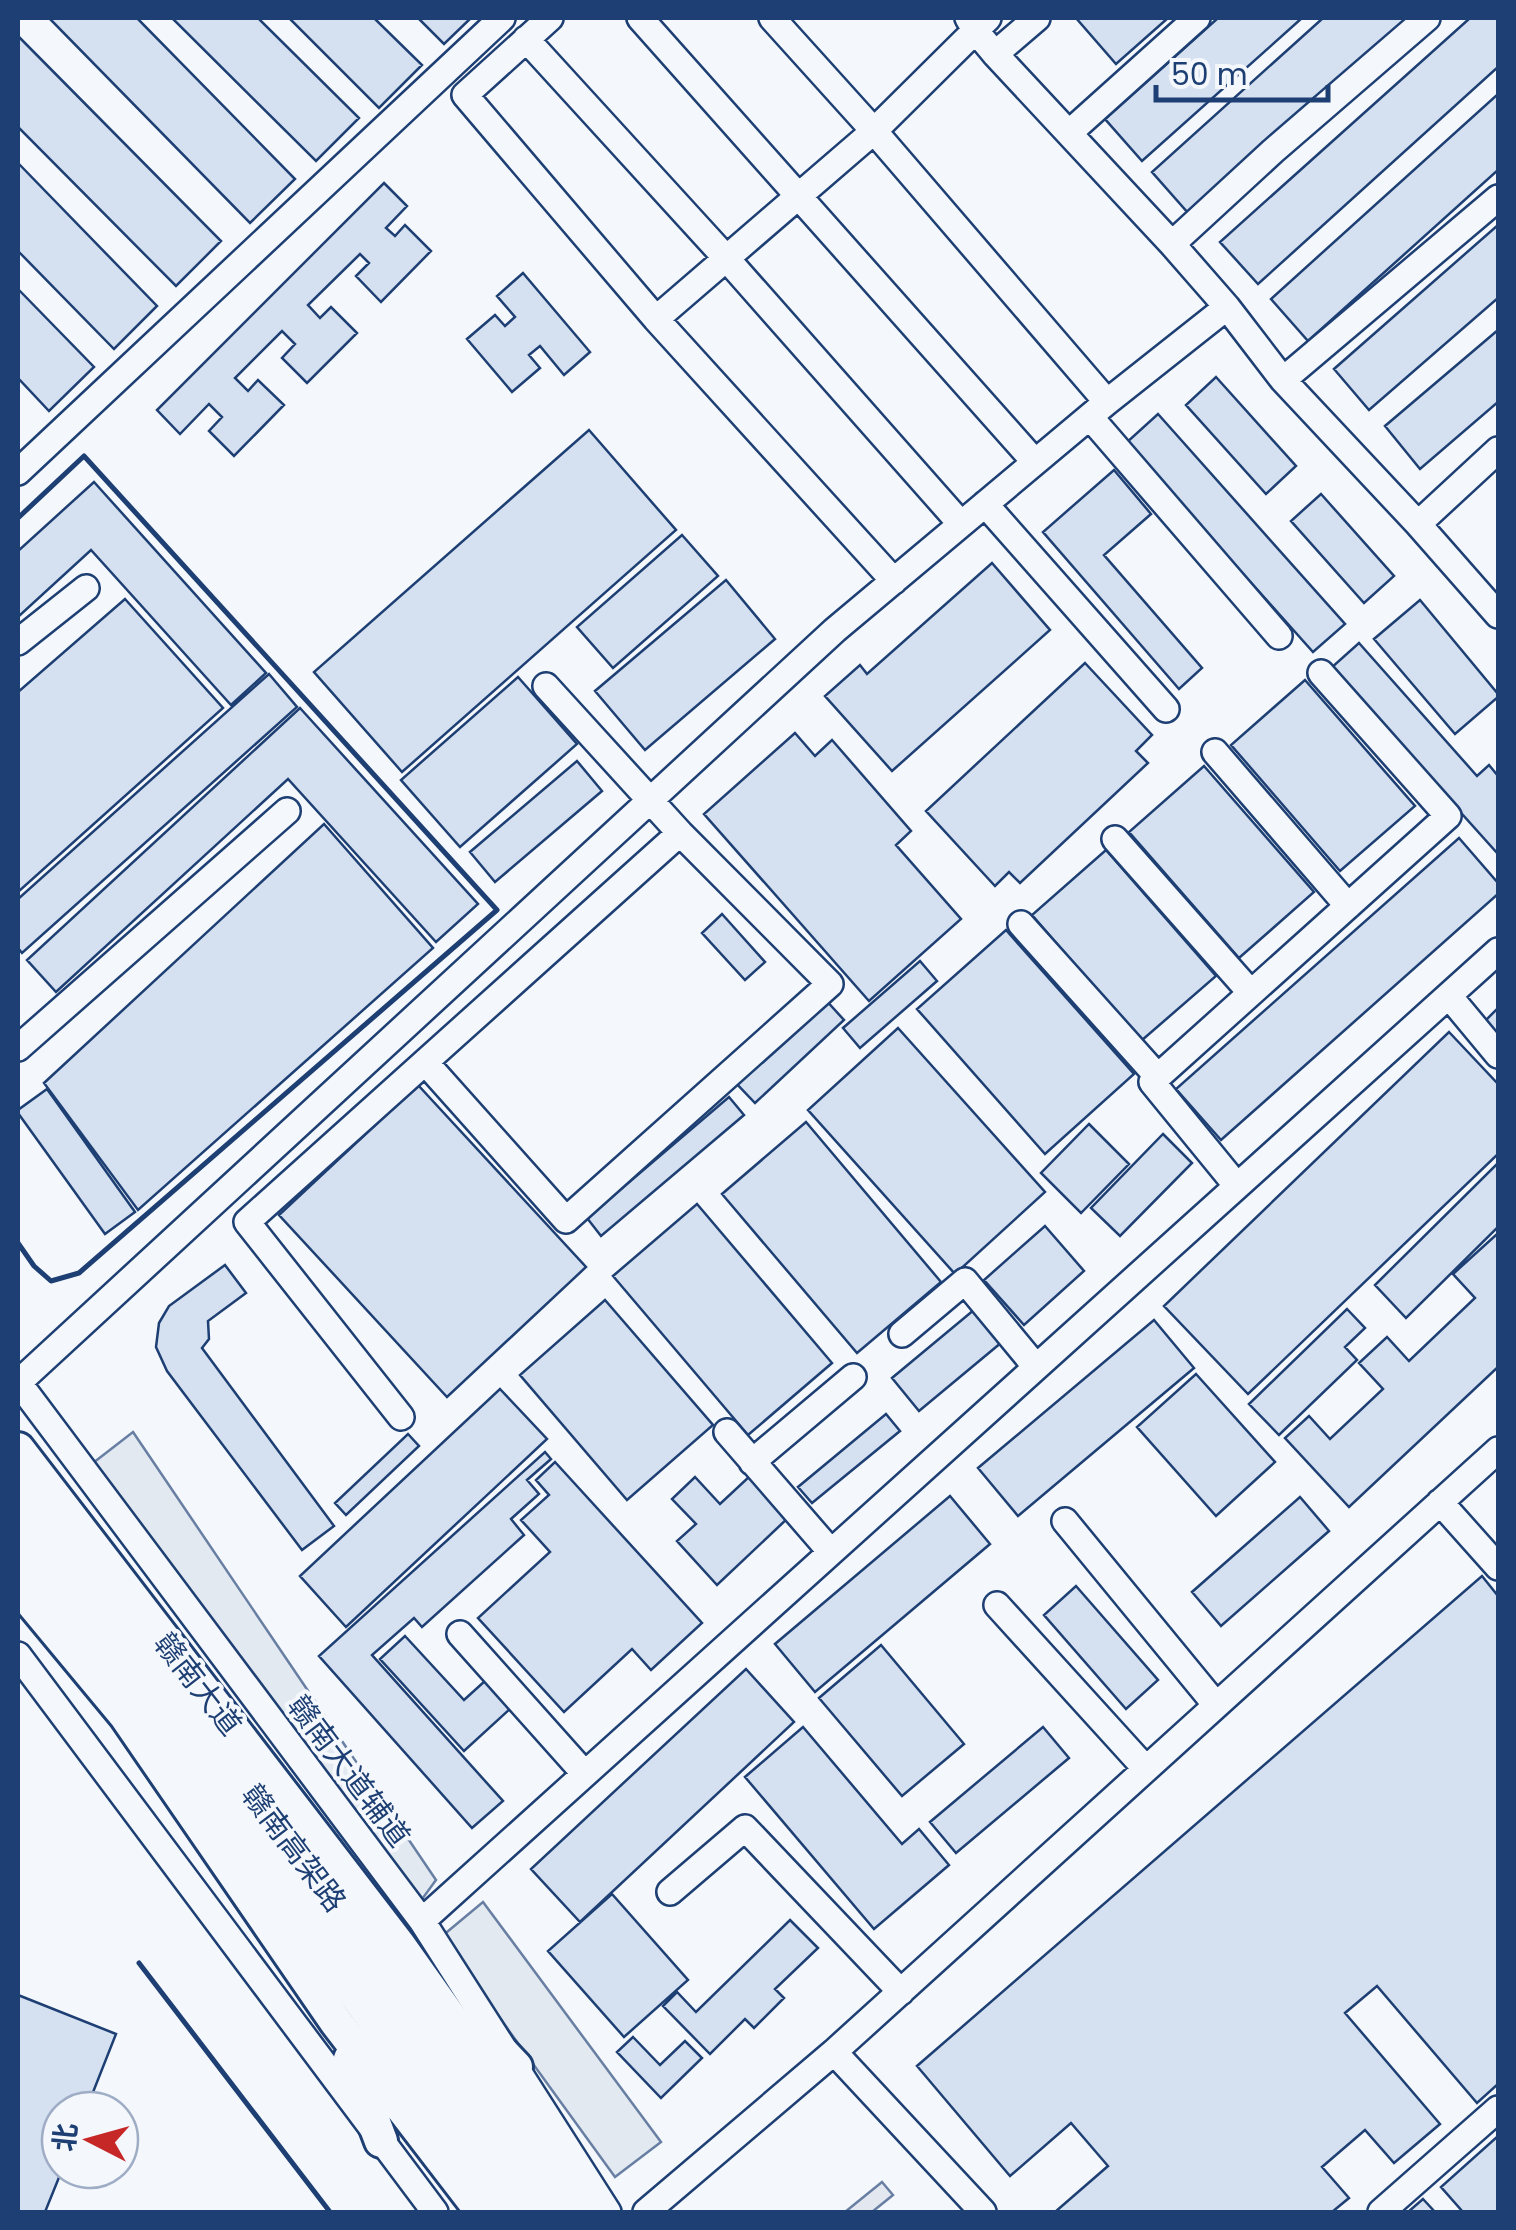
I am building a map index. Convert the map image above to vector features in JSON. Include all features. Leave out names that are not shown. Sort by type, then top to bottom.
[{"type":"highway","name":"赣南高架路","points":[[18,1488],[167,1676],[564,2212]]},
{"type":"highway","name":"赣南高架路","points":[[18,1538],[520,2212]]},
{"type":"main road","name":"赣南大道","points":[[18,1448],[410,1933],[588,2212]]},
{"type":"main road","points":[[18,1586],[125,1715],[336,2022],[482,2212]]},
{"type":"main road","points":[[410,1933],[516,2067]]},
{"type":"main road","points":[[336,2022],[382,2141]]},
{"type":"street","points":[[18,472],[502,18]]},
{"type":"street","points":[[550,18],[465,96],[656,319],[894,581]]},
{"type":"street","points":[[640,18],[1035,462]]},
{"type":"street","points":[[772,18],[874,131],[1278,636]]},
{"type":"street","points":[[995,54],[1036,18]]},
{"type":"street","points":[[1069,133],[1197,18]]},
{"type":"street","points":[[1172,244],[1428,18]]},
{"type":"street","points":[[656,319],[874,131],[977,22],[995,54],[1172,244],[1284,380],[1498,615]]},
{"type":"street","points":[[526,39],[962,524]]},
{"type":"street","points":[[1284,380],[1498,198]]},
{"type":"street","points":[[18,1383],[835,630],[1226,307]]},
{"type":"street","points":[[1418,524],[1498,450]]},
{"type":"street","points":[[985,504],[1166,709]]},
{"type":"street","points":[[18,642],[86,588]]},
{"type":"street","points":[[1237,1186],[1152,1082],[1448,816],[1321,672]]},
{"type":"street","points":[[425,1062],[566,1220],[830,984],[680,833],[546,686]]},
{"type":"street","points":[[1215,752],[1348,906]]},
{"type":"street","points":[[18,1048],[288,811]]},
{"type":"street","points":[[401,1418],[246,1222],[680,833]]},
{"type":"street","points":[[1115,839],[1250,994]]},
{"type":"street","points":[[1021,924],[1158,1077]]},
{"type":"street","points":[[410,1933],[1498,951]]},
{"type":"street","points":[[1449,996],[1498,1055]]},
{"type":"street","points":[[902,1334],[965,1281],[1036,1368]]},
{"type":"street","points":[[752,1462],[853,1378]]},
{"type":"street","name":"赣南大道辅道","points":[[18,1383],[410,1933]]},
{"type":"street","points":[[727,1432],[831,1552]]},
{"type":"street","points":[[646,2212],[834,2052],[1498,1450]]},
{"type":"street","points":[[1440,1502],[1498,1567]]},
{"type":"street","points":[[1065,1521],[1216,1705]]},
{"type":"street","points":[[998,1605],[1146,1769]]},
{"type":"street","points":[[460,1634],[585,1774]]},
{"type":"street","points":[[18,1655],[435,2212]]},
{"type":"street","points":[[670,1892],[746,1828],[901,1992]]},
{"type":"street","points":[[834,2052],[983,2212]]},
{"type":"street","points":[[516,2067],[608,2212]]},
{"type":"street","points":[[1381,2212],[1498,2109]]},
{"type":"shaded area","points":[[133,1432],[436,1880],[420,1902],[93,1463]]},
{"type":"shaded area","points":[[483,1902],[661,2142],[615,2177],[441,1937]]},
{"type":"shaded area","points":[[882,2182],[893,2195],[872,2212],[845,2212]]},
{"type":"building","points":[[49,18],[137,18],[295,179],[250,223]]},
{"type":"building","points":[[172,18],[258,18],[359,118],[316,161]]},
{"type":"building","points":[[289,18],[374,18],[422,65],[379,108]]},
{"type":"building","points":[[418,18],[471,18],[444,44]]},
{"type":"building","points":[[1076,18],[1168,18],[1116,64]]},
{"type":"building","points":[[1218,18],[1302,18],[1142,161],[1105,119]]},
{"type":"building","points":[[1323,18],[1407,18],[1189,214],[1152,172]]},
{"type":"building","points":[[1470,18],[1498,18],[1498,67],[1258,284],[1220,242]]},
{"type":"building","points":[[18,36],[221,241],[176,286],[18,127]]},
{"type":"building","points":[[1498,94],[1498,170],[1308,341],[1271,299]]},
{"type":"building","points":[[18,163],[157,306],[114,349],[18,251]]},
{"type":"building","points":[[384,183],[407,206],[386,228],[395,236],[405,225],[431,251],[381,302],[356,276],[369,263],[360,254],[308,305],[320,318],[331,307],[357,333],[307,383],[282,358],[295,344],[282,331],[235,378],[248,391],[258,380],[284,405],[234,456],[209,431],[222,417],[209,404],[180,434],[157,410]]},
{"type":"building","points":[[1498,225],[1498,298],[1369,410],[1334,369]]},
{"type":"building","points":[[523,273],[590,352],[564,375],[540,346],[529,355],[540,368],[512,392],[467,339],[495,315],[505,326],[515,317],[497,296]]},
{"type":"building","points":[[18,289],[94,367],[49,411],[18,378]]},
{"type":"building","points":[[1498,330],[1498,402],[1420,469],[1385,426]]},
{"type":"building","points":[[1216,377],[1296,466],[1266,494],[1186,405]]},
{"type":"building","points":[[1158,414],[1345,624],[1313,652],[1126,443]]},
{"type":"building","points":[[589,430],[676,530],[402,772],[314,672]]},
{"type":"building","points":[[1114,470],[1151,514],[1104,555],[1202,668],[1179,689],[1043,532]]},
{"type":"building","points":[[94,482],[266,673],[231,705],[91,550],[18,617],[18,551]]},
{"type":"building","points":[[1321,494],[1394,576],[1364,603],[1291,521]]},
{"type":"building","points":[[682,535],[718,576],[613,668],[577,627]]},
{"type":"building","points":[[992,563],[1050,630],[892,771],[825,696],[860,665],[867,674]]},
{"type":"building","points":[[726,580],[775,639],[645,750],[595,691]]},
{"type":"building","points":[[125,599],[223,708],[18,892],[18,692]]},
{"type":"building","points":[[1420,600],[1498,694],[1455,734],[1374,639]]},
{"type":"building","points":[[1359,643],[1477,776],[1489,765],[1498,776],[1498,854],[1331,668]]},
{"type":"building","points":[[1085,663],[1152,735],[1136,751],[1148,763],[1020,883],[1009,872],[995,886],[926,811]]},
{"type":"building","points":[[269,674],[297,707],[22,953],[18,948],[18,899]]},
{"type":"building","points":[[518,677],[577,744],[460,847],[401,780]]},
{"type":"building","points":[[1305,680],[1415,806],[1340,871],[1231,745]]},
{"type":"building","points":[[300,708],[478,904],[436,942],[288,779],[56,992],[27,960]]},
{"type":"building","points":[[795,733],[815,756],[832,740],[911,831],[896,845],[961,919],[869,1001],[704,814]]},
{"type":"building","points":[[577,761],[602,791],[495,882],[470,852]]},
{"type":"building","points":[[1204,766],[1314,892],[1239,958],[1129,832]]},
{"type":"building","points":[[324,824],[433,948],[138,1210],[44,1083]]},
{"type":"building","points":[[1459,838],[1498,883],[1498,894],[1221,1140],[1176,1089]]},
{"type":"building","points":[[1106,850],[1216,976],[1141,1041],[1032,915]]},
{"type":"building","points":[[722,914],[765,962],[745,980],[702,933]]},
{"type":"building","points":[[1006,930],[1134,1074],[1045,1154],[917,1009]]},
{"type":"building","points":[[920,961],[937,981],[860,1048],[843,1028]]},
{"type":"building","points":[[824,998],[844,1020],[755,1103],[735,1082]]},
{"type":"building","points":[[1498,1008],[1498,1035],[1486,1020]]},
{"type":"building","points":[[898,1028],[1045,1192],[955,1274],[808,1110]]},
{"type":"building","points":[[1449,1032],[1498,1084],[1498,1154],[1248,1394],[1164,1306]]},
{"type":"building","points":[[418,1085],[586,1267],[447,1397],[279,1215]]},
{"type":"building","points":[[47,1089],[135,1212],[105,1234],[18,1113]]},
{"type":"building","points":[[729,1097],[744,1115],[601,1236],[587,1218]]},
{"type":"building","points":[[806,1122],[941,1282],[857,1353],[722,1194]]},
{"type":"building","points":[[1089,1124],[1129,1164],[1081,1213],[1041,1173]]},
{"type":"building","points":[[1163,1134],[1192,1163],[1120,1236],[1091,1208]]},
{"type":"building","points":[[1498,1163],[1498,1227],[1406,1318],[1375,1285]]},
{"type":"building","points":[[697,1204],[832,1363],[748,1435],[613,1276]]},
{"type":"building","points":[[1045,1226],[1084,1271],[1024,1325],[984,1280]]},
{"type":"building","points":[[1496,1235],[1498,1367],[1349,1507],[1285,1438],[1309,1416],[1330,1439],[1383,1389],[1359,1363],[1387,1337],[1409,1361],[1475,1298],[1453,1274]]},
{"type":"building","points":[[225,1265],[246,1293],[208,1321],[209,1339],[202,1348],[334,1526],[302,1550],[167,1371],[156,1347],[159,1323],[169,1306]]},
{"type":"building","points":[[605,1300],[713,1425],[627,1500],[520,1375]]},
{"type":"building","points":[[975,1309],[1002,1342],[919,1411],[892,1378]]},
{"type":"building","points":[[1347,1309],[1365,1328],[1345,1347],[1357,1360],[1279,1435],[1249,1404]]},
{"type":"building","points":[[1154,1320],[1194,1368],[1018,1516],[978,1468]]},
{"type":"building","points":[[1196,1374],[1275,1462],[1216,1516],[1137,1427]]},
{"type":"building","points":[[500,1389],[547,1439],[346,1627],[300,1576]]},
{"type":"building","points":[[886,1414],[900,1431],[812,1503],[798,1487]]},
{"type":"building","points":[[408,1434],[419,1446],[346,1515],[335,1503]]},
{"type":"building","points":[[545,1452],[551,1459],[527,1480],[539,1494],[511,1519],[524,1535],[422,1627],[414,1618],[372,1655],[503,1801],[472,1828],[319,1656]]},
{"type":"building","points":[[555,1462],[702,1623],[651,1670],[632,1649],[564,1712],[478,1618],[550,1552],[521,1520],[549,1495],[536,1480]]},
{"type":"building","points":[[751,1475],[789,1517],[717,1585],[677,1541],[696,1524],[672,1499],[695,1477],[720,1504]]},
{"type":"building","points":[[950,1496],[990,1544],[815,1692],[775,1644]]},
{"type":"building","points":[[1300,1497],[1329,1531],[1221,1626],[1192,1592]]},
{"type":"building","points":[[1482,1576],[1498,1596],[1498,2084],[1477,2103],[1377,1986],[1345,2013],[1440,2124],[1394,2163],[1365,2130],[1322,2167],[1349,2198],[1332,2212],[1055,2212],[1108,2166],[1071,2123],[1010,2176],[917,2066]]},
{"type":"building","points":[[1076,1586],[1158,1680],[1126,1709],[1044,1615]]},
{"type":"building","points":[[405,1636],[464,1700],[486,1680],[511,1708],[464,1751],[380,1659]]},
{"type":"building","points":[[881,1645],[964,1744],[902,1796],[819,1698]]},
{"type":"building","points":[[746,1669],[794,1722],[580,1922],[531,1869]]},
{"type":"building","points":[[803,1727],[902,1844],[919,1829],[949,1865],[874,1929],[745,1777]]},
{"type":"building","points":[[1043,1727],[1069,1758],[956,1853],[930,1822]]},
{"type":"building","points":[[612,1894],[688,1980],[624,2037],[548,1951]]},
{"type":"building","points":[[790,1920],[818,1948],[775,1989],[784,1998],[754,2028],[745,2019],[710,2054],[663,2006],[677,1992],[696,2012]]},
{"type":"building","points":[[18,1995],[116,2034],[94,2090],[40,2090],[40,2190],[54,2190],[45,2212],[18,2212]]},
{"type":"building","points":[[633,2037],[660,2065],[685,2041],[702,2058],[661,2098],[617,2052]]},
{"type":"building","points":[[1498,2136],[1498,2212],[1463,2212],[1441,2187]]},
{"type":"building","points":[[1423,2199],[1435,2212],[1408,2212]]},
{"type":"wall","points":[[18,518],[84,456],[497,910],[79,1273],[51,1281],[34,1266],[18,1243]]},
{"type":"wall","points":[[139,1963],[330,2212]]}]
